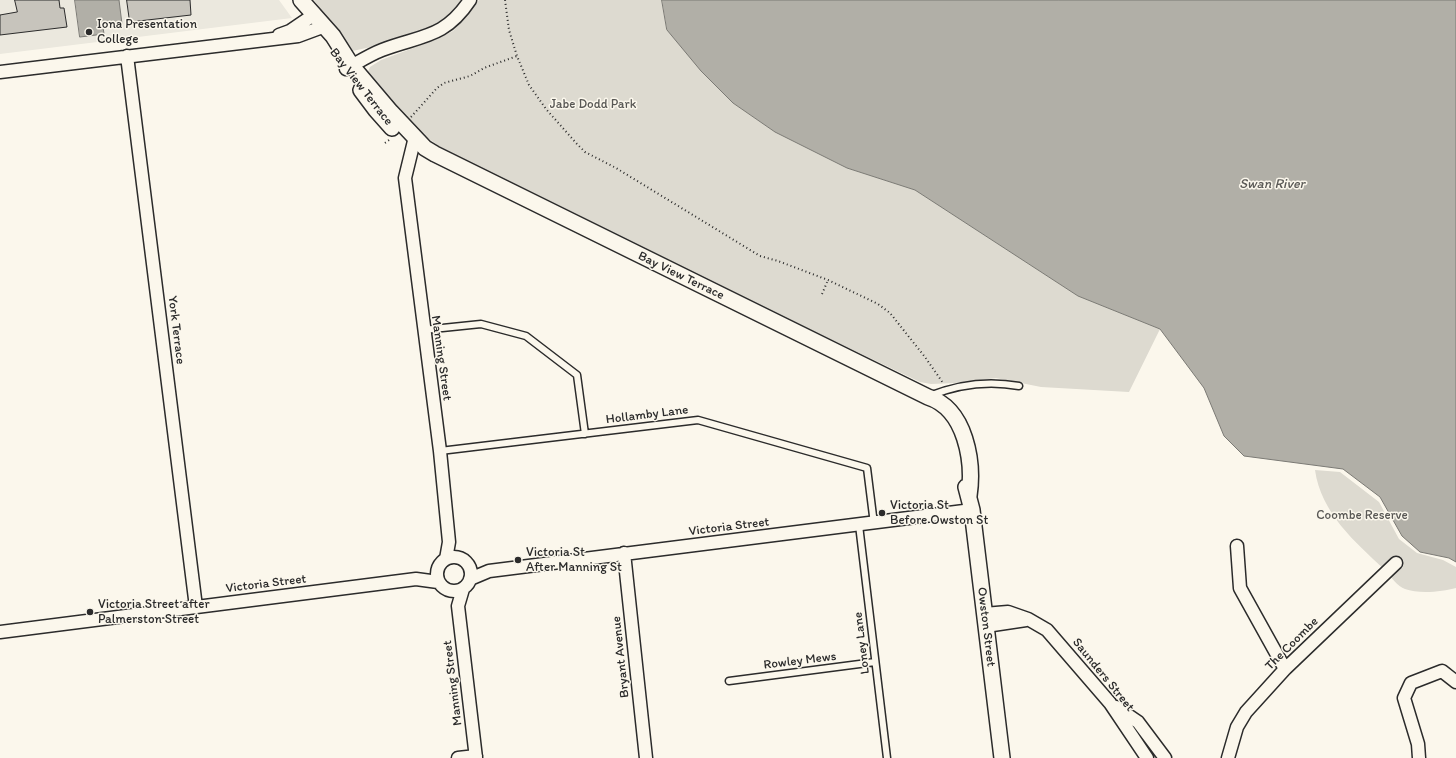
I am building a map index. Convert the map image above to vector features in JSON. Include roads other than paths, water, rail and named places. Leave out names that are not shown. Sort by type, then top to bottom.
[{"type":"street","points":[[353,72],[381,50],[446,28],[459,15],[470,0]]},
{"type":"street","name":"Bay View Terrace","points":[[301,1],[353,72],[416,146],[928,397],[952,423]]},
{"type":"street","points":[[0,72],[298,36],[316,22]]},
{"type":"street","name":"York Terrace","points":[[127,56],[196,607]]},
{"type":"street","name":"Manning Street","points":[[416,146],[405,178],[423,330],[440,451],[450,542],[442,562]]},
{"type":"street","name":"Owston Street","points":[[952,423],[965,438],[969,455],[971,480],[970,503],[1002,758]]},
{"type":"street","name":"Victoria Street","points":[[470,579],[489,571],[624,553],[874,524],[970,503]]},
{"type":"street","name":"Manning Street","points":[[450,542],[465,562]]},
{"type":"street","points":[[1237,546],[1240,588],[1285,669]]},
{"type":"street","name":"Bryant Avenue","points":[[624,553],[646,758]]},
{"type":"street","points":[[442,586],[452,591],[463,589],[470,579],[465,562],[451,557],[442,562],[436,571],[442,586],[458,606]]},
{"type":"street","name":"Victoria Street","points":[[416,580],[442,562]]},
{"type":"street","name":"Victoria Street","points":[[465,562],[489,571]]},
{"type":"street","name":"The Coombe","points":[[1228,758],[1237,727],[1246,712],[1285,669],[1396,563]]},
{"type":"street","name":"Victoria Street","points":[[0,632],[416,580],[442,586]]},
{"type":"street","name":"Manning Street","points":[[463,589],[458,606],[476,757]]},
{"type":"street","name":"Saunders Street","points":[[985,620],[1008,612],[1028,619],[1047,630],[1110,703],[1147,758]]},
{"type":"street","points":[[1419,758],[1418,744],[1404,698],[1411,682],[1442,671],[1456,682]]},
{"type":"street","points":[[1110,703],[1138,722],[1165,758]]},
{"type":"street","points":[[458,758],[476,757]]},
{"type":"lane","points":[[423,330],[480,324],[526,336],[577,375],[585,434]]},
{"type":"lane","points":[[928,397],[945,389],[963,385],[1000,383],[1019,386]]},
{"type":"lane","name":"Hollamby Lane","points":[[440,451],[698,420],[867,468],[874,524]]},
{"type":"lane","name":"Loney Lane","points":[[859,525],[887,758]]},
{"type":"lane","name":"Rowley Mews","points":[[728,681],[875,662]]},
{"type":"water","points":[[75,0],[119,0],[122,24],[103,27],[104,34],[80,37]]},
{"type":"water","name":"Swan River","points":[[662,0],[1456,0],[1456,562],[1449,558],[1420,552],[1402,536],[1380,497],[1343,469],[1244,456],[1224,436],[1204,388],[1160,329],[1078,296],[915,190],[847,168],[775,132],[733,103],[701,71],[667,30]]},
{"type":"place","name":"Iona Presentation College","points":[[89,32]]},
{"type":"place","name":"Victoria St Before Owston St","points":[[882,513]]},
{"type":"place","name":"Victoria St After Manning St","points":[[518,560]]},
{"type":"place","name":"Victoria Street after Palmerston Street","points":[[90,612]]},
{"type":"park label","name":"Jabe Dodd Park","points":[[593,105]]},
{"type":"park label","name":"Coombe Reserve","points":[[1362,516]]}]
